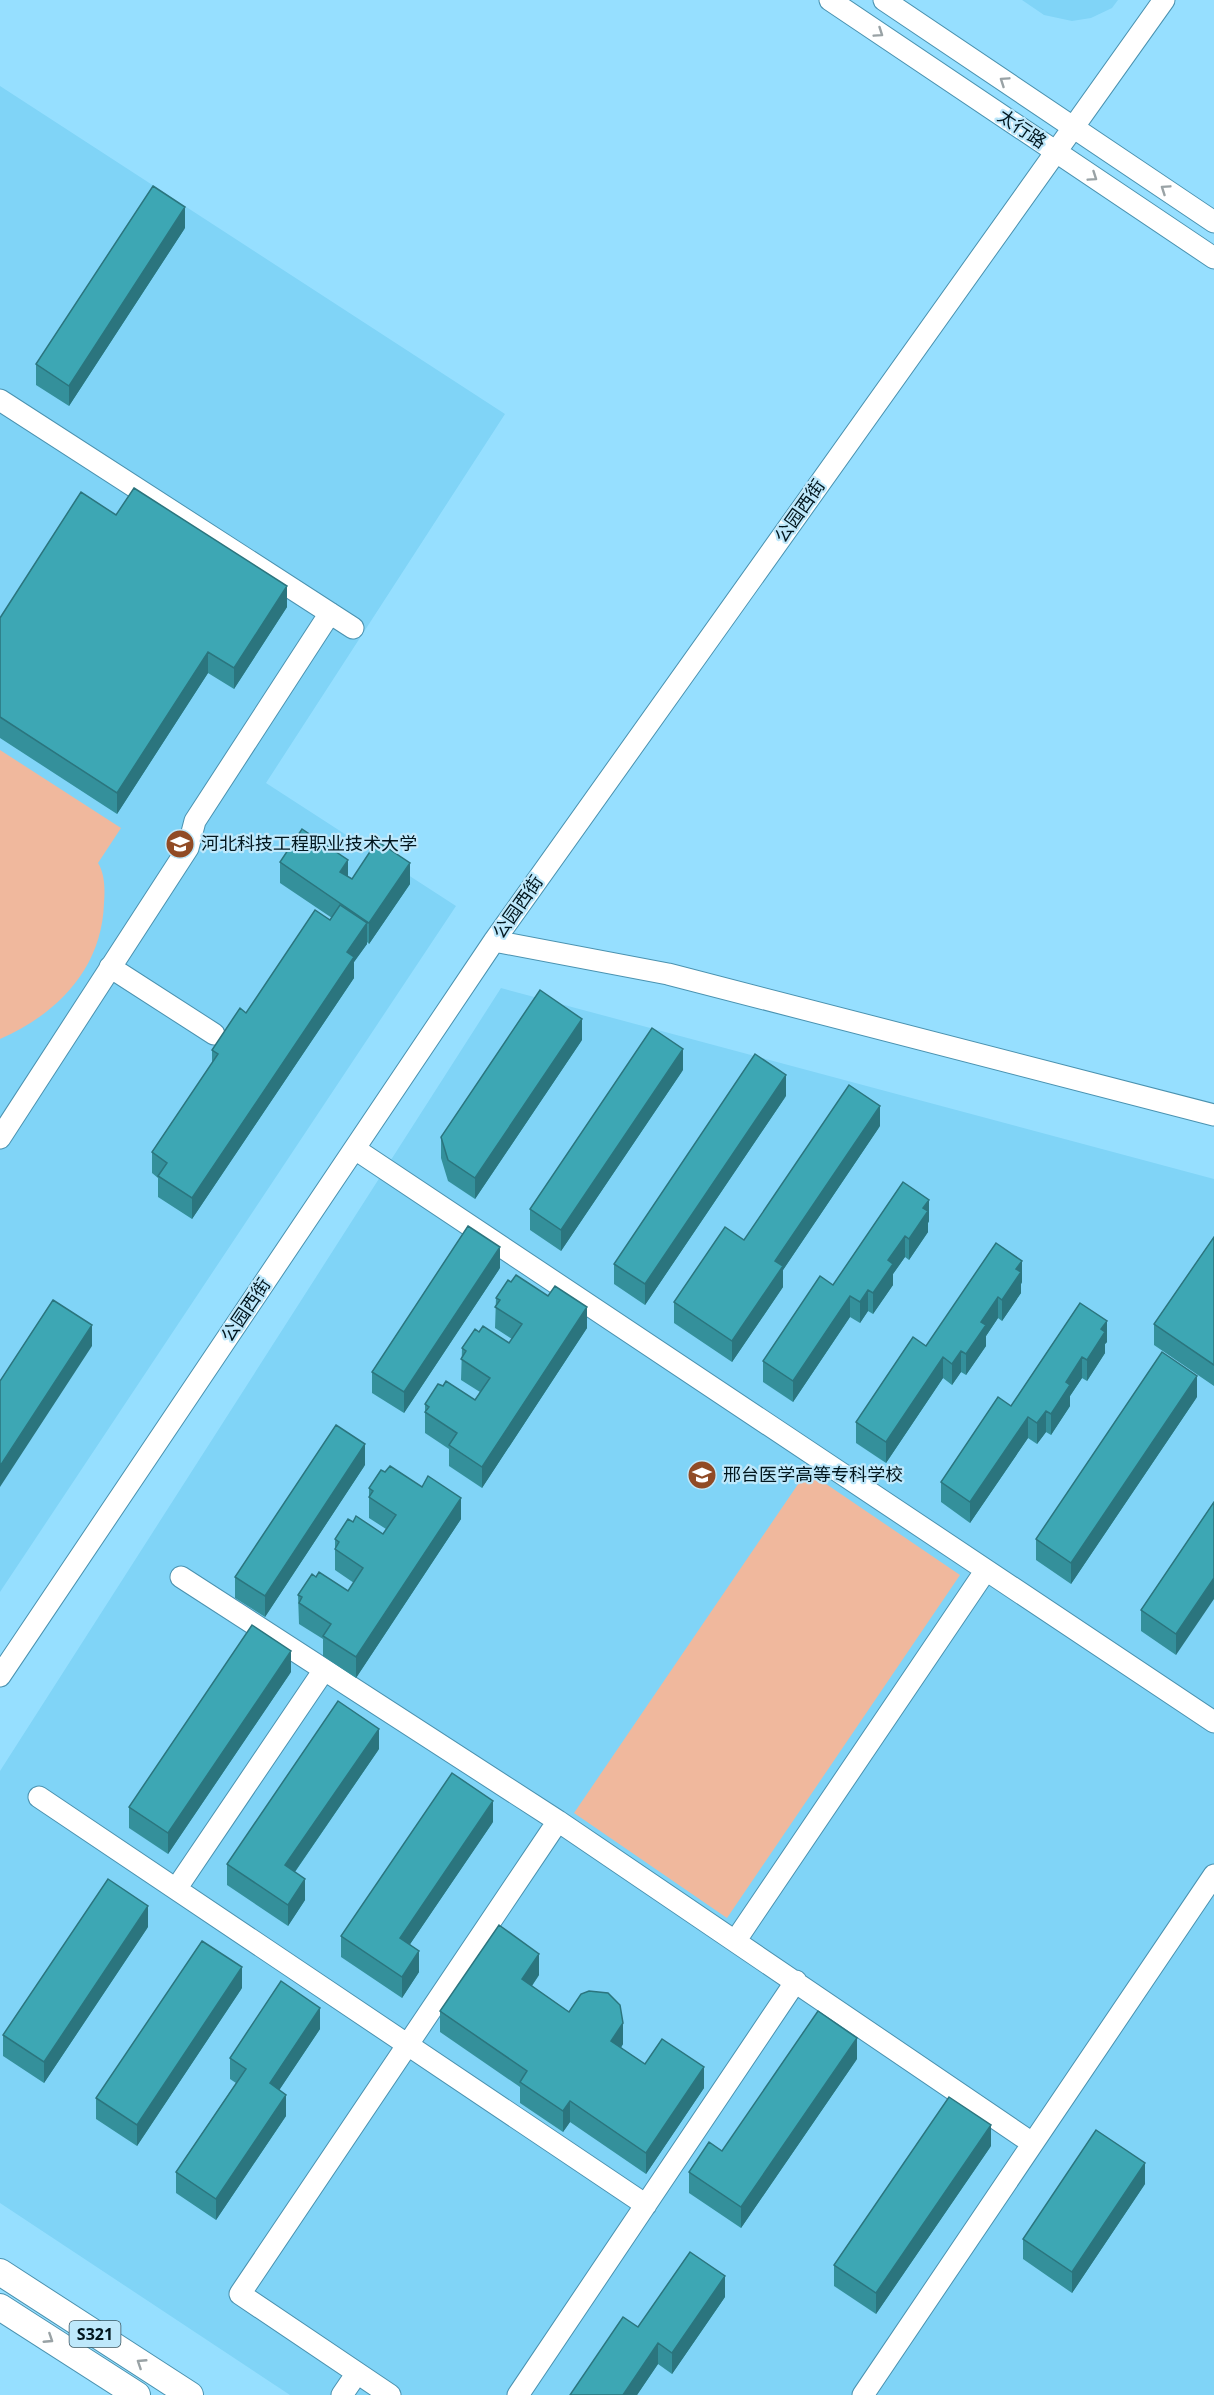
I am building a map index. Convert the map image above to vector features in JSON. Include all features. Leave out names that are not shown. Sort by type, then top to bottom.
[{"type":"main road","name":"S321","points":[[0,2272],[190,2395]]},
{"type":"main road","name":"S321","points":[[0,2307],[137,2395]]},
{"type":"street","name":"太行路","points":[[830,0],[1214,258]]},
{"type":"street","name":"太行路","points":[[884,0],[1214,222]]},
{"type":"street","name":"公园西街","points":[[0,1676],[494,941],[1164,0]]},
{"type":"street","points":[[0,400],[353,628]]},
{"type":"street","points":[[0,1138],[188,848],[195,820],[330,613]]},
{"type":"street","points":[[494,941],[668,974],[1214,1115]]},
{"type":"street","points":[[110,967],[214,1034]]},
{"type":"street","points":[[355,1149],[1214,1722]]},
{"type":"street","points":[[736,1940],[986,1570]]},
{"type":"street","points":[[181,1577],[558,1821],[1032,2143]]},
{"type":"street","points":[[176,1890],[324,1670]]},
{"type":"street","points":[[39,1797],[646,2205]]},
{"type":"street","points":[[390,2395],[240,2294],[558,1821]]},
{"type":"street","points":[[863,2395],[1214,1875]]},
{"type":"street","points":[[518,2395],[796,1981]]},
{"type":"street","points":[[342,2395],[357,2373]]},
{"type":"shaded area","points":[[1022,0],[1118,0],[1112,8],[1091,18],[1072,21],[1044,15]]},
{"type":"shaded area","name":"河北科技工程职业技术大学","points":[[0,86],[505,414],[266,783],[456,906],[0,1592]]},
{"type":"shaded area","points":[[0,750],[121,828],[98,863],[102,872],[104,903],[95,949],[85,968],[73,986],[57,1002],[21,1029],[0,1039]]},
{"type":"shaded area","name":"邢台医学高等专科学校","points":[[501,988],[1214,1179],[1214,2395],[290,2395],[0,2203],[0,1771]]},
{"type":"shaded area","points":[[807,1471],[960,1575],[727,1918],[574,1813]]},
{"type":"building","points":[[153,186],[185,207],[69,386],[36,364]]},
{"type":"building","points":[[134,488],[287,586],[234,668],[208,652],[117,793],[0,717],[0,618],[81,492],[116,515]]},
{"type":"building","points":[[302,829],[348,860],[340,872],[352,879],[377,841],[410,863],[369,923],[280,862]]},
{"type":"building","points":[[340,905],[367,923],[347,952],[354,957],[192,1198],[158,1176],[167,1163],[152,1152],[218,1054],[212,1050],[240,1008],[246,1013],[315,910],[330,920]]},
{"type":"building","points":[[540,990],[582,1019],[475,1178],[448,1160],[441,1137]]},
{"type":"building","points":[[652,1028],[683,1049],[561,1230],[530,1209]]},
{"type":"building","points":[[755,1054],[786,1075],[645,1284],[614,1264]]},
{"type":"building","points":[[849,1085],[880,1106],[775,1261],[783,1266],[732,1341],[674,1302],[725,1227],[744,1240]]},
{"type":"building","points":[[903,1182],[929,1200],[923,1208],[928,1211],[909,1239],[905,1236],[888,1260],[893,1264],[873,1293],[868,1290],[860,1302],[850,1296],[793,1381],[763,1361],[820,1276],[833,1285]]},
{"type":"building","points":[[468,1226],[500,1247],[404,1392],[372,1372]]},
{"type":"building","points":[[1214,1237],[1214,1365],[1154,1324]]},
{"type":"building","points":[[996,1243],[1022,1261],[1016,1269],[1021,1272],[1002,1300],[998,1297],[981,1322],[986,1325],[966,1354],[961,1351],[952,1364],[943,1357],[886,1442],[856,1422],[913,1337],[926,1346]]},
{"type":"building","points":[[516,1275],[548,1296],[555,1286],[587,1307],[482,1467],[449,1445],[457,1433],[425,1412],[429,1407],[425,1404],[438,1384],[443,1386],[446,1381],[475,1400],[490,1378],[461,1359],[466,1351],[462,1348],[475,1329],[479,1332],[483,1326],[509,1343],[522,1324],[495,1307],[500,1300],[496,1298],[508,1280],[511,1282]]},
{"type":"building","points":[[53,1300],[92,1325],[0,1466],[0,1381]]},
{"type":"building","points":[[1080,1303],[1107,1321],[1101,1329],[1105,1332],[1087,1360],[1082,1357],[1066,1382],[1070,1385],[1051,1414],[1046,1411],[1037,1423],[1028,1417],[970,1502],[941,1482],[998,1397],[1011,1406]]},
{"type":"building","points":[[1162,1352],[1197,1376],[1071,1563],[1036,1539]]},
{"type":"building","points":[[336,1425],[365,1444],[265,1596],[235,1577]]},
{"type":"building","points":[[390,1466],[422,1487],[428,1476],[461,1498],[356,1657],[323,1636],[331,1624],[299,1603],[302,1597],[298,1595],[312,1574],[316,1577],[319,1572],[348,1591],[363,1568],[335,1549],[339,1542],[335,1539],[348,1519],[353,1522],[356,1516],[383,1534],[396,1515],[369,1497],[373,1491],[369,1488],[381,1470],[385,1472]]},
{"type":"building","points":[[1214,1502],[1214,1578],[1176,1634],[1141,1610]]},
{"type":"building","points":[[252,1625],[291,1651],[168,1833],[129,1807]]},
{"type":"building","points":[[338,1701],[379,1729],[285,1865],[305,1879],[288,1905],[227,1864]]},
{"type":"building","points":[[452,1773],[493,1801],[400,1938],[419,1951],[402,1977],[341,1936]]},
{"type":"building","points":[[108,1879],[148,1906],[44,2062],[3,2035]]},
{"type":"building","points":[[499,1925],[539,1954],[522,1979],[569,2012],[581,1994],[589,1991],[608,1993],[620,2005],[623,2023],[611,2041],[645,2064],[662,2039],[704,2067],[646,2153],[570,2101],[563,2111],[520,2082],[527,2071],[440,2011]]},
{"type":"building","points":[[202,1941],[242,1967],[137,2125],[96,2098]]},
{"type":"building","points":[[281,1981],[320,2008],[270,2083],[286,2095],[216,2199],[176,2172],[246,2069],[230,2058]]},
{"type":"building","points":[[818,2011],[857,2038],[741,2207],[689,2172],[709,2142],[722,2151]]},
{"type":"building","points":[[949,2097],[991,2125],[876,2293],[834,2265]]},
{"type":"building","points":[[1096,2130],[1145,2163],[1072,2272],[1023,2239]]},
{"type":"building","points":[[690,2252],[725,2276],[672,2353],[658,2343],[623,2395],[570,2395],[623,2317],[638,2327]]},
{"type":"place","name":"河北科技工程职业技术大学","points":[[180,844]]},
{"type":"place","name":"邢台医学高等专科学校","points":[[702,1475]]}]
